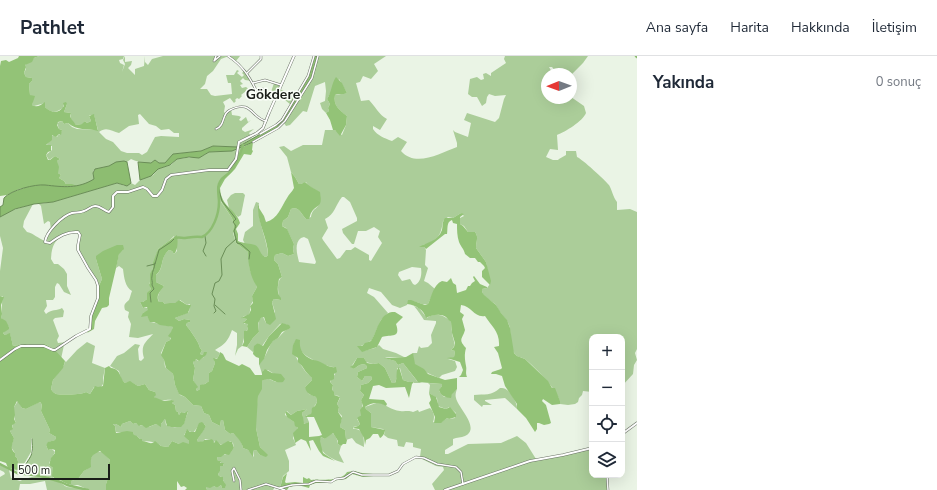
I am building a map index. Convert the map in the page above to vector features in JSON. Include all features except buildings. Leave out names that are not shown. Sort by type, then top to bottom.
[{"type":"street","points":[[216,56],[214,61],[220,56]]},
{"type":"street","points":[[228,56],[239,64],[247,73],[256,90],[263,89],[276,98]]},
{"type":"street","points":[[247,73],[260,60],[261,56]]},
{"type":"street","points":[[260,135],[294,56]]},
{"type":"street","points":[[314,56],[314,62]]},
{"type":"street","points":[[253,142],[260,135],[282,120],[318,56]]},
{"type":"street","points":[[253,83],[267,80],[281,85]]},
{"type":"street","points":[[216,129],[221,124],[225,113],[240,107],[250,108],[261,119],[266,121]]},
{"type":"street","points":[[0,360],[21,346],[44,346],[55,350],[76,336],[90,329],[91,316],[98,298],[98,283],[78,250],[80,236],[78,232],[63,234],[50,243],[45,242],[46,238],[60,220],[71,213],[84,211],[93,206],[99,206],[106,212],[109,212],[112,207],[113,196],[117,192],[128,192],[143,187],[153,196],[158,196],[166,179],[172,175],[209,170],[228,170],[236,159],[239,142],[255,135],[260,135]]},
{"type":"street","points":[[625,432],[637,423]]},
{"type":"street","points":[[445,490],[530,461],[589,449]]},
{"type":"street","points":[[280,488],[292,484],[305,484],[316,481],[331,482],[336,479],[344,478],[353,472],[362,475],[389,476],[398,471],[402,465],[416,457],[426,458],[438,464],[456,467],[461,472],[463,484]]},
{"type":"street","points":[[234,481],[232,471],[234,468],[240,480],[241,490]]},
{"type":"street","points":[[607,478],[608,490]]},
{"type":"street","points":[[248,490],[264,484],[285,490]]},
{"type":"shaded area","points":[[19,56],[39,56],[34,58],[32,62],[25,65],[26,67],[24,73],[26,77],[32,78],[32,81],[29,84],[30,95],[35,96],[32,105],[37,106],[45,102],[45,107],[55,112],[62,109],[64,106],[63,103],[66,102],[67,104],[64,112],[71,113],[71,118],[76,125],[82,124],[85,121],[87,123],[91,121],[89,116],[94,114],[98,131],[71,126],[68,123],[64,124],[62,121],[58,122],[57,125],[59,129],[62,130],[61,135],[59,134],[56,137],[52,135],[52,140],[46,145],[51,145],[51,151],[46,155],[48,160],[55,156],[60,159],[57,161],[59,167],[58,173],[61,175],[59,178],[66,184],[77,186],[61,187],[41,185],[19,189],[7,195],[0,196],[0,66],[1,61],[6,60],[9,62],[18,58]]},
{"type":"shaded area","points":[[39,56],[124,56],[123,59],[119,60],[120,63],[124,65],[122,72],[125,64],[123,60],[125,56],[125,62],[132,61],[128,68],[135,75],[135,69],[144,66],[145,56],[145,62],[148,65],[152,59],[163,56],[229,56],[221,59],[213,71],[207,76],[205,84],[200,89],[207,89],[211,95],[215,96],[232,94],[231,83],[228,83],[226,75],[234,75],[237,70],[239,71],[237,73],[242,77],[244,75],[242,73],[245,70],[252,81],[245,80],[243,78],[240,81],[243,84],[240,85],[242,88],[246,87],[250,90],[241,95],[242,96],[239,99],[237,98],[234,103],[230,98],[223,102],[225,106],[224,112],[225,113],[231,109],[232,115],[241,117],[239,120],[241,121],[246,117],[248,122],[251,120],[242,128],[242,130],[245,132],[254,129],[249,133],[252,138],[238,147],[213,146],[201,151],[173,154],[166,163],[159,163],[155,160],[150,163],[144,163],[131,159],[127,162],[120,162],[93,171],[94,179],[88,183],[78,186],[67,185],[59,178],[61,175],[58,173],[57,161],[60,159],[55,156],[49,160],[46,155],[52,150],[52,146],[46,146],[52,138],[51,137],[53,135],[57,137],[59,134],[60,135],[62,130],[59,129],[57,123],[62,121],[64,124],[68,123],[77,129],[98,130],[94,115],[89,116],[91,121],[87,123],[85,121],[83,124],[76,125],[71,120],[71,113],[64,112],[67,104],[64,104],[63,108],[60,110],[53,112],[45,107],[45,103],[34,106],[32,105],[33,99],[30,95],[29,84],[32,81],[32,78],[26,77],[24,73],[26,69],[25,65]],"holes":[[[140,114],[149,124],[156,126],[161,130],[169,129],[174,133],[179,133],[179,137],[155,137],[147,152],[142,155],[139,153],[127,153],[121,151],[113,142],[106,139],[99,132],[107,129],[119,133],[129,126],[139,124],[138,115]]]},
{"type":"shaded area","points":[[229,56],[240,56],[236,61]]},
{"type":"shaded area","points":[[314,56],[318,56],[312,78],[282,125],[253,142],[232,151],[209,152],[199,158],[189,157],[177,159],[170,165],[158,169],[151,176],[140,180],[138,162],[151,163],[155,160],[159,163],[165,163],[173,154],[201,151],[213,146],[238,147],[276,125],[280,122],[308,76]]},
{"type":"shaded area","points":[[318,56],[386,56],[374,64],[378,71],[371,79],[363,76],[360,82],[356,83],[361,101],[369,100],[379,113],[387,119],[380,130],[373,126],[373,129],[377,133],[392,141],[398,137],[407,142],[401,151],[407,156],[421,159],[428,158],[457,147],[453,130],[468,137],[471,123],[464,120],[467,113],[495,122],[499,118],[506,95],[495,96],[489,94],[486,103],[482,106],[477,97],[472,97],[468,94],[470,79],[477,77],[481,80],[484,79],[483,74],[486,73],[491,76],[491,73],[506,63],[504,59],[505,56],[588,56],[577,69],[552,67],[541,68],[541,104],[577,104],[577,101],[584,106],[586,113],[578,123],[557,135],[558,150],[550,149],[546,157],[553,160],[558,160],[566,155],[566,151],[576,151],[577,157],[609,185],[617,202],[617,210],[630,209],[637,212],[637,349],[635,353],[637,360],[634,365],[633,374],[625,383],[625,334],[589,334],[589,392],[583,391],[578,402],[575,404],[560,404],[556,393],[547,380],[525,359],[517,356],[513,352],[511,346],[510,327],[508,323],[495,304],[486,298],[482,292],[482,289],[487,288],[490,284],[486,262],[476,248],[477,237],[475,232],[468,232],[464,226],[460,224],[460,218],[464,216],[461,213],[453,218],[448,217],[443,221],[438,237],[432,242],[423,245],[426,250],[425,265],[428,268],[424,281],[435,289],[428,304],[411,301],[408,302],[407,305],[400,308],[392,305],[381,292],[369,288],[367,293],[374,297],[388,313],[381,320],[372,340],[361,346],[363,351],[375,348],[379,345],[383,349],[404,357],[385,358],[395,361],[398,365],[403,363],[417,381],[422,383],[414,383],[403,380],[400,368],[397,368],[395,383],[392,383],[385,368],[379,363],[373,364],[366,362],[364,358],[357,358],[351,367],[354,369],[363,364],[366,365],[367,368],[358,372],[357,377],[362,381],[365,376],[371,376],[372,379],[368,383],[361,385],[360,391],[364,395],[361,400],[361,415],[357,419],[360,424],[353,427],[353,429],[359,430],[363,434],[364,447],[356,443],[352,438],[346,440],[345,430],[340,427],[342,416],[338,412],[339,407],[337,404],[340,398],[339,396],[334,395],[332,391],[333,385],[330,382],[335,374],[336,367],[318,362],[309,357],[303,353],[295,342],[293,349],[294,353],[306,372],[312,378],[312,380],[305,387],[309,394],[316,397],[317,402],[311,415],[306,415],[309,422],[305,424],[303,423],[302,413],[307,409],[297,411],[291,415],[287,411],[285,412],[285,415],[294,422],[298,429],[293,438],[296,445],[285,450],[289,461],[289,471],[283,476],[280,488],[275,487],[273,490],[207,490],[206,487],[214,486],[217,488],[221,485],[222,488],[225,488],[221,476],[218,474],[220,466],[223,466],[224,463],[221,464],[217,457],[230,453],[234,448],[233,443],[230,441],[222,445],[215,441],[213,443],[213,441],[205,439],[204,441],[198,443],[197,440],[206,426],[204,424],[199,425],[193,433],[187,430],[184,435],[189,441],[189,444],[179,444],[172,441],[168,447],[152,442],[142,441],[142,439],[134,436],[133,432],[116,432],[113,424],[121,427],[122,424],[130,421],[133,424],[136,423],[140,426],[142,425],[149,427],[156,424],[161,426],[165,419],[166,425],[179,427],[183,425],[188,412],[181,412],[179,415],[176,411],[175,405],[172,403],[172,400],[157,399],[154,397],[155,392],[149,390],[145,384],[138,386],[131,382],[125,383],[121,379],[119,371],[110,366],[117,356],[124,353],[135,344],[140,345],[138,349],[139,360],[141,361],[144,358],[144,344],[153,334],[138,338],[129,337],[131,324],[128,317],[129,312],[125,310],[124,306],[129,300],[132,291],[126,284],[123,269],[119,266],[116,268],[119,253],[123,250],[96,259],[102,279],[98,288],[98,283],[78,250],[80,238],[78,232],[58,239],[53,247],[51,259],[54,264],[58,264],[64,269],[67,274],[67,286],[71,295],[64,292],[57,283],[55,287],[55,297],[53,300],[46,300],[47,306],[44,311],[46,314],[50,311],[62,308],[64,311],[63,317],[55,318],[53,320],[59,336],[57,340],[58,343],[67,342],[64,345],[61,359],[54,349],[45,344],[34,346],[25,344],[13,346],[10,334],[5,335],[3,333],[9,327],[1,318],[3,296],[0,296],[0,271],[3,248],[0,236],[0,217],[10,211],[33,204],[24,221],[23,227],[27,232],[45,241],[51,230],[50,222],[48,221],[44,224],[41,206],[39,204],[53,202],[117,183],[125,186],[131,183],[135,185],[140,180],[153,175],[158,169],[171,165],[177,159],[203,156],[209,152],[230,151],[243,147],[234,168],[219,183],[221,202],[232,218],[234,225],[233,233],[236,243],[248,252],[250,270],[257,287],[252,296],[253,301],[250,306],[250,313],[242,318],[247,319],[244,324],[248,324],[248,330],[246,330],[242,346],[238,349],[235,356],[237,333],[232,330],[226,342],[215,350],[220,353],[217,359],[216,358],[214,360],[215,363],[212,371],[209,373],[209,381],[200,386],[200,389],[197,391],[197,387],[193,380],[195,368],[193,362],[196,359],[198,361],[204,357],[200,354],[202,350],[186,325],[190,322],[190,320],[184,319],[179,321],[175,318],[189,312],[190,304],[187,305],[180,300],[174,304],[165,304],[163,302],[159,302],[158,300],[159,294],[164,286],[156,282],[156,275],[159,272],[166,253],[169,250],[174,254],[177,251],[174,236],[158,249],[149,284],[151,289],[148,293],[147,299],[140,302],[143,308],[148,308],[148,311],[143,313],[144,316],[147,316],[151,322],[173,327],[170,340],[166,342],[161,353],[165,367],[173,374],[175,385],[180,395],[185,397],[193,405],[201,406],[204,413],[209,415],[212,422],[220,426],[221,420],[223,420],[225,430],[230,434],[233,433],[237,436],[241,441],[243,448],[248,450],[254,457],[253,451],[256,450],[260,455],[267,456],[260,447],[256,428],[258,394],[261,389],[262,381],[265,379],[276,382],[274,374],[268,370],[264,370],[262,374],[259,364],[265,357],[273,341],[286,330],[291,328],[286,324],[280,324],[262,346],[258,343],[253,352],[247,347],[259,332],[259,320],[263,317],[266,323],[275,312],[272,302],[274,299],[280,300],[278,284],[282,277],[278,264],[274,260],[275,255],[282,253],[288,256],[294,254],[294,244],[286,228],[282,226],[283,221],[288,217],[291,209],[294,208],[300,211],[306,219],[311,217],[313,211],[318,206],[320,199],[320,193],[306,182],[299,184],[291,172],[287,157],[279,147],[284,146],[291,151],[303,145],[322,145],[325,130],[335,130],[342,135],[346,125],[347,116],[336,104],[335,95],[347,93],[339,79],[327,99],[330,104],[328,108],[329,111],[326,113],[322,109],[320,103],[325,101],[325,82],[315,86],[307,112],[303,111],[290,125],[286,126],[284,123],[312,78]],"holes":[[[342,197],[350,202],[357,218],[357,221],[342,229],[343,233],[352,244],[354,244],[358,231],[366,231],[374,227],[380,231],[378,237],[382,243],[371,261],[369,260],[369,255],[355,247],[351,250],[346,250],[340,258],[337,259],[322,238],[328,228],[325,219],[333,212]],[[304,237],[308,239],[316,262],[315,264],[299,262],[297,256],[297,243]],[[412,267],[421,268],[421,278],[415,285],[410,279],[402,281],[398,275],[399,272]]]},
{"type":"shaded area","points":[[336,77],[342,83],[347,93],[335,95],[337,107],[347,116],[346,125],[340,136],[335,130],[333,130],[326,113],[329,111],[328,108],[330,104],[327,99]]},
{"type":"shaded area","points":[[274,83],[281,85],[280,89],[296,96],[291,105],[285,100],[270,95]]},
{"type":"shaded area","points":[[253,142],[253,151],[251,155],[244,154],[235,169],[225,179],[220,188],[223,200],[238,218],[240,223],[236,229],[238,241],[255,245],[264,256],[266,257],[268,255],[268,249],[259,218],[258,206],[259,205],[266,222],[274,218],[294,188],[291,172],[299,184],[305,182],[320,192],[321,201],[311,213],[309,219],[306,219],[300,211],[294,208],[291,209],[288,217],[283,221],[282,226],[287,229],[294,244],[294,254],[288,256],[282,253],[275,255],[274,260],[278,264],[282,277],[279,279],[278,289],[278,294],[281,300],[274,299],[272,302],[276,319],[270,325],[266,323],[264,317],[261,318],[258,323],[259,332],[247,347],[242,346],[244,342],[244,331],[248,330],[248,324],[243,323],[247,319],[241,318],[249,314],[251,310],[250,306],[253,303],[252,296],[257,287],[250,270],[248,252],[236,243],[232,218],[219,197],[218,187],[221,178],[229,173],[235,165],[243,147]]},
{"type":"shaded area","points":[[124,161],[127,162],[131,183],[127,186],[117,183],[53,202],[34,204],[15,209],[0,217],[0,207],[3,205],[4,198],[12,192],[35,185],[76,186],[94,179],[93,173],[95,169]]},
{"type":"shaded area","points":[[235,193],[243,193],[245,195],[241,215],[238,217],[229,208],[227,200]]},
{"type":"shaded area","points":[[256,202],[259,203],[258,209],[260,222],[268,255],[266,257],[261,255],[257,247],[245,244],[243,240],[245,232],[253,226],[253,210]]},
{"type":"shaded area","points":[[461,213],[464,214],[460,217],[460,224],[468,232],[475,232],[476,234],[476,248],[486,262],[491,281],[490,285],[482,277],[482,271],[485,268],[484,266],[475,258],[470,258],[465,254],[458,240],[457,224],[453,223],[452,220],[448,224],[447,234],[426,249],[424,247],[419,247],[438,237],[442,230],[445,218],[453,218]]},
{"type":"shaded area","points":[[177,235],[178,240],[174,254],[169,250],[166,253],[159,272],[156,275],[156,282],[164,286],[159,293],[158,300],[159,302],[163,302],[165,304],[175,303],[179,300],[187,305],[191,305],[188,313],[175,318],[179,321],[184,319],[190,320],[190,322],[186,325],[202,350],[200,354],[203,355],[204,352],[207,352],[206,355],[199,361],[196,359],[193,362],[195,368],[193,380],[198,387],[196,389],[197,391],[200,389],[200,385],[209,381],[209,373],[212,371],[215,363],[213,358],[217,359],[220,352],[226,360],[239,366],[242,364],[250,368],[255,375],[262,375],[262,372],[265,369],[272,373],[281,374],[285,379],[283,382],[276,382],[270,379],[265,379],[262,381],[262,389],[258,396],[256,428],[260,447],[268,455],[266,457],[260,455],[256,450],[253,451],[253,457],[248,450],[243,448],[238,438],[233,433],[230,434],[225,430],[223,420],[221,420],[220,426],[212,422],[209,415],[204,413],[201,406],[193,405],[185,397],[179,394],[175,385],[173,374],[166,368],[161,355],[166,342],[171,338],[168,336],[173,327],[150,322],[147,316],[141,317],[143,313],[148,310],[147,307],[143,308],[140,302],[147,299],[147,293],[151,289],[149,285],[150,274],[158,249]]},
{"type":"shaded area","points":[[117,245],[123,245],[124,249],[119,254],[109,298],[109,305],[102,308],[95,321],[94,329],[87,333],[90,329],[91,319],[97,300],[98,288],[102,279],[96,256]]},
{"type":"shaded area","points":[[474,276],[480,284],[487,287],[482,289],[482,292],[496,305],[507,320],[510,328],[514,353],[525,359],[548,381],[552,388],[555,388],[560,404],[552,405],[543,399],[542,401],[546,405],[551,423],[544,425],[537,423],[537,429],[535,432],[526,418],[517,409],[517,404],[505,386],[502,376],[491,374],[492,372],[502,368],[498,353],[494,347],[499,346],[498,336],[495,329],[485,316],[475,314],[468,307],[461,305],[460,312],[464,315],[462,319],[465,330],[461,341],[466,348],[465,357],[467,377],[459,377],[463,370],[460,362],[447,358],[454,357],[455,351],[451,350],[455,343],[451,322],[446,317],[441,315],[433,315],[426,318],[419,308],[407,304],[408,300],[411,300],[425,305],[428,304],[437,285],[442,281],[447,282],[451,278],[453,283],[456,285],[457,293],[466,290],[468,286],[475,281]]},
{"type":"shaded area","points":[[0,296],[4,297],[1,305],[1,318],[6,321],[9,327],[9,329],[3,333],[5,335],[10,333],[13,346],[25,344],[34,346],[45,344],[54,349],[65,361],[63,368],[53,380],[51,389],[55,394],[80,394],[86,392],[90,394],[95,386],[103,386],[105,368],[109,366],[117,370],[125,383],[130,381],[138,386],[145,384],[149,390],[155,392],[156,395],[154,397],[164,401],[174,401],[172,403],[175,405],[176,411],[179,415],[181,412],[184,413],[188,411],[184,424],[181,427],[167,426],[165,419],[161,424],[161,427],[156,424],[146,428],[142,425],[139,426],[136,423],[133,424],[130,421],[122,424],[121,427],[113,424],[115,426],[116,433],[127,431],[133,432],[134,435],[142,439],[142,441],[150,443],[155,441],[161,446],[168,447],[172,441],[179,444],[183,442],[189,444],[189,441],[184,436],[187,429],[190,432],[195,432],[199,423],[202,422],[206,426],[197,440],[198,442],[211,439],[214,443],[216,440],[221,445],[228,441],[232,442],[234,448],[229,455],[225,454],[221,457],[217,457],[218,461],[221,461],[220,463],[224,463],[223,466],[220,466],[220,471],[218,474],[219,476],[223,477],[226,485],[225,488],[222,488],[221,485],[217,488],[214,486],[210,488],[206,487],[207,490],[185,490],[187,488],[184,486],[181,487],[177,481],[177,490],[106,490],[110,460],[100,451],[92,456],[91,467],[84,471],[78,479],[71,481],[71,484],[67,484],[54,478],[52,476],[53,468],[49,465],[55,450],[48,450],[46,445],[48,442],[55,440],[56,437],[49,433],[50,430],[41,411],[42,404],[40,402],[26,409],[22,408],[17,401],[14,407],[14,419],[16,423],[12,425],[13,429],[10,431],[14,438],[12,448],[19,465],[24,471],[22,472],[13,468],[8,468],[6,463],[0,461]]},
{"type":"shaded area","points":[[414,306],[419,308],[427,318],[433,315],[440,315],[451,322],[454,346],[451,350],[455,351],[454,357],[448,359],[455,361],[457,367],[455,371],[442,375],[439,378],[429,374],[415,365],[413,353],[417,353],[419,346],[421,348],[428,347],[432,343],[431,335],[436,321],[424,320]]},
{"type":"shaded area","points":[[395,312],[403,317],[396,324],[396,334],[382,337],[377,347],[362,352],[357,346],[362,346],[371,341],[381,320],[388,313]]},
{"type":"shaded area","points":[[282,323],[289,325],[291,328],[282,332],[278,338],[273,341],[267,350],[264,359],[259,365],[259,358],[253,354],[254,346],[258,343],[263,346],[269,336]]},
{"type":"shaded area","points":[[296,339],[300,340],[300,346],[304,355],[310,359],[336,367],[337,372],[334,374],[334,379],[330,382],[333,385],[332,390],[334,395],[340,397],[337,404],[339,407],[338,412],[342,418],[340,427],[345,430],[347,440],[346,444],[341,446],[338,444],[338,441],[333,433],[325,439],[321,437],[320,441],[323,453],[335,461],[323,456],[313,440],[309,441],[311,451],[306,441],[301,439],[295,443],[293,433],[298,428],[295,426],[294,422],[287,417],[285,412],[286,411],[291,415],[297,411],[307,409],[302,413],[304,424],[309,422],[309,437],[322,435],[314,417],[305,416],[311,414],[312,408],[317,402],[316,397],[309,394],[305,387],[312,380],[312,378],[298,362],[298,358],[292,354],[293,345]]},
{"type":"shaded area","points":[[87,342],[95,346],[92,363],[105,368],[103,384],[101,387],[94,387],[90,394],[86,392],[80,394],[55,394],[51,389],[53,380],[64,365],[65,361],[66,362]]},
{"type":"shaded area","points":[[413,353],[415,364],[424,369],[428,374],[445,380],[457,378],[457,389],[452,394],[451,398],[442,395],[439,390],[442,384],[418,382],[403,363],[398,365],[395,361],[384,358],[406,357]]},
{"type":"shaded area","points":[[357,358],[364,358],[367,363],[379,363],[385,368],[392,383],[395,383],[397,370],[399,367],[403,380],[414,382],[412,384],[409,398],[405,387],[386,388],[379,385],[373,386],[369,399],[384,400],[387,404],[386,406],[373,403],[365,407],[371,413],[371,427],[385,431],[383,436],[380,438],[378,434],[373,434],[366,440],[365,445],[364,438],[359,429],[352,428],[360,424],[357,418],[361,415],[360,410],[363,406],[361,400],[364,395],[360,391],[361,385],[368,383],[372,379],[371,376],[365,376],[362,381],[357,377],[358,372],[367,368],[366,365],[363,364],[354,369],[350,367]]},
{"type":"shaded area","points":[[428,383],[442,384],[439,391],[444,397],[451,396],[457,389],[456,398],[470,423],[471,428],[469,432],[464,437],[453,439],[453,445],[445,450],[445,454],[468,444],[501,443],[517,436],[526,443],[536,459],[563,455],[589,449],[589,478],[607,478],[608,490],[435,490],[432,484],[444,470],[443,467],[436,466],[422,459],[420,457],[421,449],[413,447],[413,443],[406,442],[404,447],[398,446],[397,440],[388,438],[384,435],[385,431],[383,429],[371,427],[371,413],[365,407],[379,402],[394,410],[402,411],[413,412],[418,410],[419,412],[430,408],[434,415],[433,422],[437,423],[447,418],[455,418],[456,413],[449,407],[446,409],[438,406],[437,398],[429,393],[430,385]]},
{"type":"shaded area","points":[[500,388],[509,391],[515,401],[517,409],[505,398],[485,400],[492,405],[483,405],[482,407],[474,400],[474,395],[491,393]]},
{"type":"shaded area","points":[[429,393],[436,397],[439,407],[446,409],[450,407],[456,414],[456,417],[449,419],[447,418],[441,423],[434,423],[435,417],[429,403],[431,400]]},
{"type":"shaded area","points":[[18,401],[22,408],[26,409],[39,402],[42,403],[41,411],[50,430],[49,433],[56,437],[55,440],[46,445],[48,450],[52,449],[55,452],[49,463],[49,465],[53,468],[53,478],[27,472],[25,465],[33,452],[32,438],[31,452],[24,464],[25,473],[8,468],[12,467],[24,471],[19,465],[15,453],[11,447],[14,438],[10,431],[13,428],[12,424],[16,423],[14,417],[14,407]]},
{"type":"shaded area","points":[[332,433],[338,444],[341,446],[339,453],[344,463],[330,457],[322,451],[320,447],[321,437],[325,439]]},
{"type":"shaded area","points":[[95,452],[102,452],[110,460],[106,490],[89,490],[78,485],[69,485],[71,484],[71,481],[78,479],[87,469]]},
{"type":"shaded area","points":[[0,465],[9,470],[11,478],[20,481],[31,477],[48,478],[67,487],[86,490],[47,490],[45,481],[20,484],[19,490],[0,490],[0,477],[5,474],[0,470]]},
{"type":"shaded area","points":[[354,471],[384,475],[363,477],[352,474],[346,479],[337,480],[330,483],[316,483],[310,485],[309,488],[298,485],[289,487],[287,490],[280,488],[283,477],[287,473],[286,483],[303,483],[303,477],[311,480],[336,479],[347,472]]},
{"type":"waterway","points":[[175,238],[202,237],[206,235],[212,227],[218,212],[219,184],[235,165],[243,145]]},
{"type":"waterway","points":[[214,313],[216,311],[214,306],[215,299],[212,294],[215,283],[219,281],[222,275],[221,259],[226,248],[236,239],[234,231],[236,226],[233,222],[236,219],[222,201],[218,187]]},
{"type":"waterway","points":[[205,236],[206,243],[203,251],[206,256]]},
{"type":"waterway","points":[[147,266],[155,264],[159,250],[175,238]]},
{"type":"waterway","points":[[236,239],[237,243],[241,244],[250,252],[249,259]]},
{"type":"waterway","points":[[151,302],[150,293],[154,289],[152,285],[152,273],[155,263]]},
{"type":"waterway","points":[[215,305],[225,314]]},
{"type":"waterway","points":[[28,475],[25,466],[32,452],[32,439]]},
{"type":"waterway","points":[[0,464],[17,473],[41,476],[67,485],[88,490]]},
{"type":"district","name":"Gökdere","points":[[273,94]]}]
